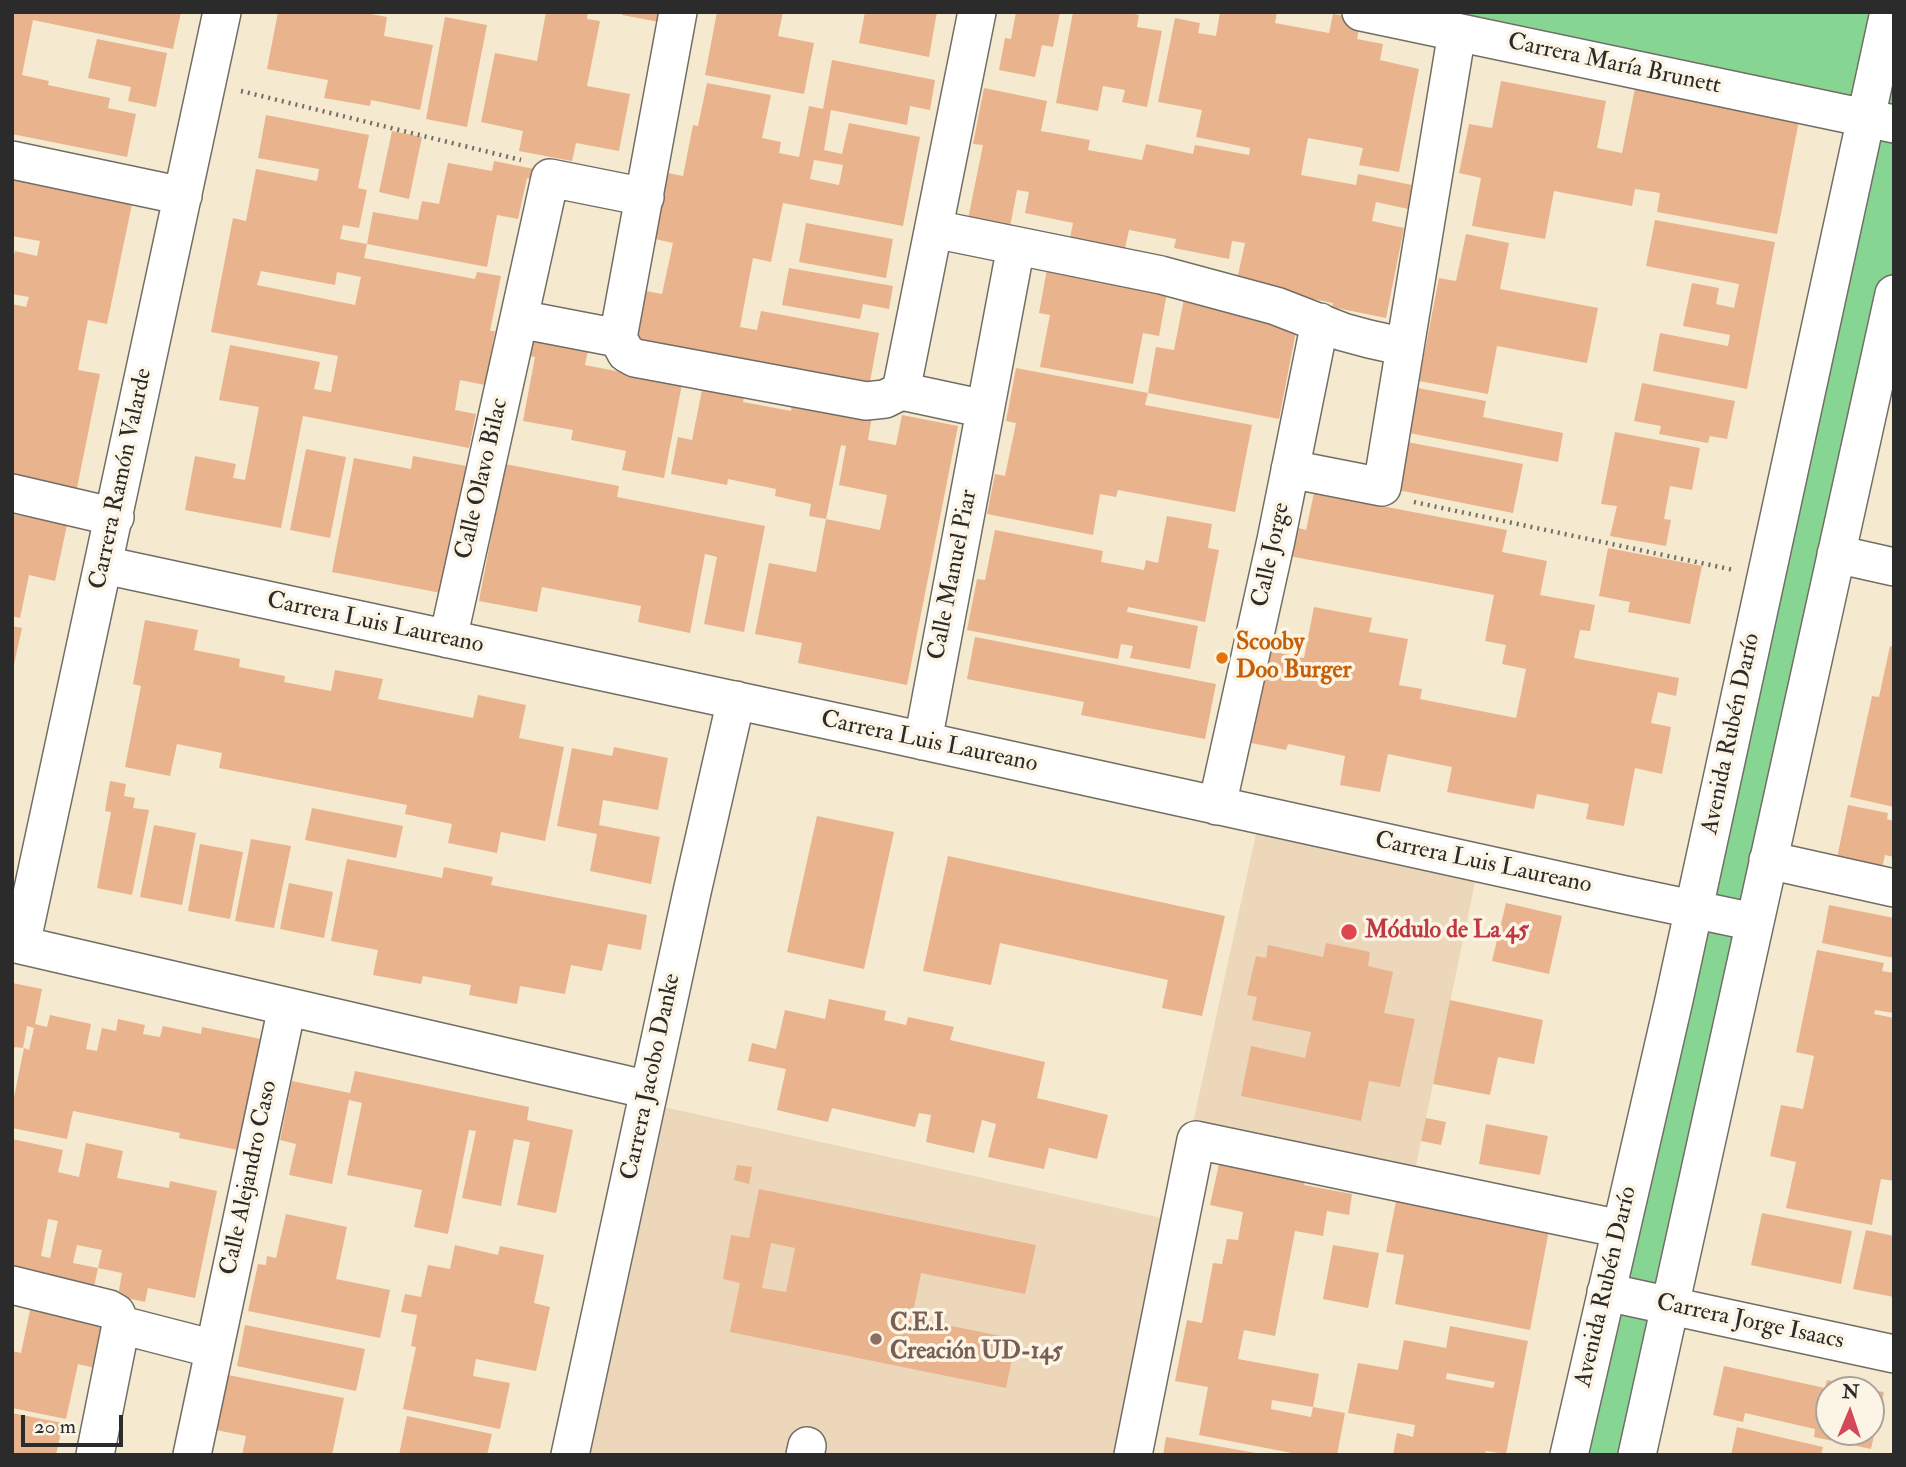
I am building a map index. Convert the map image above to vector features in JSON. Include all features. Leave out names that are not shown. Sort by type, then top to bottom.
[{"type":"street","name":"Carrera Ramón Valarde","points":[[16,944],[104,565],[222,12]]},
{"type":"street","points":[[678,12],[618,338],[626,353],[635,358],[866,401],[886,399],[901,391],[985,409]]},
{"type":"street","points":[[901,391],[977,12]]},
{"type":"street","name":"Carrera María Brunett","points":[[1362,12],[1880,121]]},
{"type":"street","name":"Avenida Rubén Darío","points":[[1569,1455],[1694,909],[1766,577],[1880,121],[1889,12]]},
{"type":"street","points":[[1382,487],[1457,32]]},
{"type":"street","points":[[12,160],[183,196]]},
{"type":"street","points":[[550,178],[645,197]]},
{"type":"street","name":"Calle Olavo Bilac","points":[[448,639],[550,178]]},
{"type":"street","points":[[934,229],[1161,275],[1276,306],[1369,339],[1405,347]]},
{"type":"street","name":"Calle Manuel Piar","points":[[923,741],[1016,246]]},
{"type":"street","points":[[1637,1455],[1894,293]]},
{"type":"street","points":[[519,319],[618,338]]},
{"type":"street","name":"Calle Jorge","points":[[1217,806],[1320,323]]},
{"type":"street","name":"Calle Jorge","points":[[1290,469],[1382,487]]},
{"type":"street","points":[[12,493],[114,517]]},
{"type":"street","points":[[1836,554],[1894,567]]},
{"type":"street","name":"Carrera Luis Laureano","points":[[104,565],[1754,922]]},
{"type":"street","name":"Carrera Jacobo Danke","points":[[570,1455],[736,701]]},
{"type":"street","points":[[1768,860],[1894,888]]},
{"type":"street","points":[[16,944],[649,1090]]},
{"type":"street","name":"Calle Alejandro Caso","points":[[192,1455],[287,1007]]},
{"type":"street","points":[[1133,1455],[1196,1140],[1621,1229]]},
{"type":"street","points":[[12,1285],[116,1313],[121,1325],[95,1455]]},
{"type":"street","name":"Carrera Jorge Isaacs","points":[[1606,1292],[1894,1354]]},
{"type":"street","points":[[121,1325],[214,1349]]},
{"type":"path","points":[[208,82],[537,164],[550,178]]},
{"type":"path","points":[[1382,487],[1394,496],[1409,501],[1766,577]]},
{"type":"shaded area","name":"Módulo de La 45","points":[[1260,815],[1479,863],[1412,1185],[1193,1123]]},
{"type":"shaded area","name":"C.E.I. Creación UD-145","points":[[646,1103],[1180,1222],[1133,1455],[570,1455]]},
{"type":"green space","points":[[1361,12],[1894,12],[1894,294],[1637,1455],[1569,1455],[1866,118]]},
{"type":"building","points":[[12,12],[181,12],[173,49],[33,20],[22,75],[49,81],[48,85],[110,98],[108,108],[136,114],[127,157],[12,134]]},
{"type":"building","points":[[278,12],[360,12],[387,17],[384,36],[433,45],[420,110],[371,100],[370,106],[324,98],[328,80],[267,69]]},
{"type":"building","points":[[546,12],[588,12],[587,19],[600,21],[587,86],[630,94],[619,151],[576,143],[572,161],[519,151],[523,131],[481,122],[495,53],[537,61]]},
{"type":"building","points":[[622,12],[661,12],[659,22],[622,15]]},
{"type":"building","points":[[717,12],[783,12],[778,36],[814,43],[804,94],[705,75]]},
{"type":"building","points":[[865,12],[937,12],[929,57],[859,43]]},
{"type":"building","points":[[1016,12],[1060,12],[1053,47],[1042,45],[1035,77],[999,70],[1005,38],[1011,39]]},
{"type":"building","points":[[1073,12],[1125,12],[1139,15],[1137,27],[1162,31],[1147,107],[1122,102],[1125,90],[1103,86],[1098,111],[1056,103]]},
{"type":"building","points":[[1220,12],[1277,12],[1275,23],[1329,33],[1333,14],[1361,19],[1357,39],[1383,44],[1380,60],[1419,69],[1399,172],[1359,165],[1363,148],[1308,138],[1301,175],[1356,185],[1358,174],[1412,185],[1408,209],[1376,202],[1372,221],[1404,228],[1386,318],[1332,307],[1333,303],[1236,284],[1245,243],[1232,241],[1229,259],[1174,248],[1176,239],[1129,230],[1124,253],[1069,243],[1073,223],[1025,213],[1029,192],[1017,190],[1010,227],[968,219],[983,145],[973,144],[984,88],[1047,101],[1041,131],[1090,140],[1088,150],[1142,160],[1146,144],[1193,154],[1195,145],[1249,155],[1250,148],[1196,137],[1202,110],[1158,102],[1175,18],[1200,23],[1198,33],[1216,36]]},
{"type":"building","points":[[445,17],[487,25],[467,127],[426,119]]},
{"type":"building","points":[[97,39],[167,53],[156,107],[128,101],[131,87],[88,78]]},
{"type":"building","points":[[832,60],[935,80],[930,110],[910,106],[907,125],[831,110],[824,150],[842,154],[849,123],[920,137],[903,226],[783,203],[771,262],[753,258],[740,327],[757,330],[761,311],[879,333],[869,387],[637,342],[646,291],[662,294],[673,243],[655,239],[668,173],[683,176],[693,125],[698,126],[707,83],[771,95],[762,138],[781,142],[779,153],[799,157],[809,106],[823,109]],"holes":[[[814,160],[843,165],[839,185],[810,179]]]},
{"type":"building","points":[[1637,78],[1801,110],[1777,234],[1657,212],[1660,193],[1635,189],[1632,206],[1554,191],[1545,239],[1472,226],[1481,178],[1459,173],[1469,124],[1492,128],[1501,81],[1606,101],[1597,148],[1622,153]]},
{"type":"building","points":[[266,115],[369,135],[358,188],[367,190],[359,228],[343,225],[340,239],[367,244],[364,258],[475,279],[477,272],[501,276],[490,331],[495,331],[485,385],[460,380],[455,410],[476,414],[469,448],[303,416],[281,528],[185,510],[195,456],[236,464],[233,478],[245,480],[259,407],[219,400],[230,345],[320,362],[314,389],[331,392],[338,356],[211,332],[233,218],[246,221],[256,169],[317,181],[319,169],[258,158]],"holes":[[[261,271],[335,285],[337,272],[361,277],[355,305],[257,285]]]},
{"type":"building","points":[[392,131],[422,137],[409,199],[379,192]]},
{"type":"building","points":[[494,161],[534,169],[532,179],[527,178],[518,219],[497,215],[487,267],[367,244],[373,212],[418,220],[422,201],[439,204],[448,163],[492,171]]},
{"type":"building","points":[[12,179],[132,204],[107,324],[88,320],[78,370],[100,374],[77,488],[12,475],[12,304],[26,307],[29,297],[12,294],[12,263],[15,251],[37,256],[40,241],[12,236]]},
{"type":"building","points":[[1655,220],[1775,242],[1747,389],[1653,371],[1660,333],[1728,346],[1730,335],[1683,326],[1692,283],[1719,288],[1716,304],[1734,308],[1739,284],[1646,266]]},
{"type":"building","points":[[806,223],[893,239],[886,278],[799,262]]},
{"type":"building","points":[[1466,234],[1509,243],[1500,289],[1598,308],[1587,363],[1497,346],[1488,394],[1419,381],[1439,278],[1456,281]]},
{"type":"building","points":[[789,268],[893,286],[889,309],[863,304],[860,319],[782,305]]},
{"type":"building","points":[[1047,269],[1169,282],[1159,336],[1143,333],[1133,384],[1040,367],[1050,315],[1039,313]]},
{"type":"building","points":[[1184,299],[1298,321],[1279,419],[1148,393],[1156,347],[1174,350]]},
{"type":"building","points":[[532,335],[589,346],[585,365],[682,384],[664,478],[622,470],[626,451],[571,440],[573,430],[523,421],[535,357],[528,356]]},
{"type":"building","points":[[1016,368],[1148,393],[1145,405],[1252,425],[1235,512],[1118,490],[1116,497],[1100,494],[1093,535],[987,514],[995,474],[1005,476],[1016,423],[1006,421]]},
{"type":"building","points":[[1642,383],[1735,401],[1727,439],[1710,436],[1708,443],[1659,434],[1661,426],[1634,421]]},
{"type":"building","points":[[703,385],[745,393],[743,402],[791,411],[792,405],[873,410],[868,440],[896,445],[902,415],[958,426],[907,685],[798,663],[802,643],[755,634],[769,563],[816,572],[826,519],[809,516],[811,504],[775,496],[776,489],[728,479],[727,485],[671,474],[678,437],[692,440]],"holes":[[[841,445],[846,446],[839,485],[887,495],[880,530],[826,519]]]},
{"type":"building","points":[[1418,388],[1486,401],[1483,417],[1563,433],[1558,462],[1409,433]]},
{"type":"building","points":[[1615,432],[1700,448],[1692,490],[1670,486],[1664,519],[1671,520],[1666,546],[1610,536],[1617,506],[1601,504]]},
{"type":"building","points":[[1407,442],[1523,464],[1513,513],[1398,490]]},
{"type":"building","points":[[306,449],[346,457],[330,538],[290,530]]},
{"type":"building","points":[[413,456],[466,466],[441,593],[332,572],[354,458],[411,469]]},
{"type":"building","points":[[505,464],[619,486],[617,497],[765,526],[744,632],[704,624],[717,557],[705,554],[690,633],[638,622],[641,606],[542,587],[537,612],[479,601]]},
{"type":"building","points":[[1314,493],[1507,530],[1502,552],[1547,561],[1540,595],[1595,605],[1590,631],[1580,630],[1574,658],[1679,678],[1676,696],[1658,692],[1651,723],[1671,727],[1662,774],[1635,768],[1624,826],[1586,819],[1589,804],[1537,794],[1534,809],[1447,792],[1452,767],[1388,754],[1380,792],[1340,785],[1345,756],[1288,744],[1286,750],[1241,741],[1259,649],[1304,658],[1314,607],[1372,618],[1369,632],[1408,639],[1399,685],[1422,689],[1420,699],[1516,718],[1526,669],[1502,664],[1506,645],[1485,641],[1494,595],[1289,556],[1295,527],[1306,530]]},
{"type":"building","points":[[12,514],[67,525],[55,581],[29,575],[20,618],[12,616]]},
{"type":"building","points":[[1167,516],[1212,524],[1208,548],[1219,550],[1205,622],[1128,607],[1127,612],[1198,626],[1190,669],[1130,658],[1133,646],[1121,644],[1118,659],[967,630],[977,579],[985,580],[995,530],[1103,551],[1101,562],[1144,570],[1146,560],[1158,563]]},
{"type":"building","points":[[1608,548],[1702,566],[1690,624],[1628,612],[1630,602],[1599,596]]},
{"type":"building","points":[[145,620],[198,630],[194,650],[240,659],[239,667],[285,676],[284,682],[331,691],[335,670],[383,679],[378,699],[473,718],[478,695],[526,705],[519,738],[564,747],[545,841],[501,832],[497,853],[448,843],[452,824],[405,814],[407,805],[219,768],[222,753],[177,744],[170,776],[125,767],[141,686],[133,684]]},
{"type":"building","points":[[12,626],[22,628],[13,669],[12,669]]},
{"type":"building","points":[[975,637],[1216,684],[1205,739],[1081,715],[1084,702],[967,679]]},
{"type":"building","points":[[1890,646],[1894,647],[1894,807],[1850,797],[1872,696],[1879,697]]},
{"type":"building","points":[[614,747],[668,758],[658,810],[603,800],[599,825],[660,837],[651,884],[590,871],[597,834],[557,826],[572,748],[612,756]]},
{"type":"building","points":[[110,781],[126,784],[124,796],[135,798],[133,808],[149,810],[132,895],[97,888],[111,812],[105,811]]},
{"type":"building","points":[[1848,805],[1888,813],[1887,819],[1894,821],[1894,857],[1885,855],[1882,868],[1837,858]]},
{"type":"building","points":[[312,808],[403,826],[396,858],[305,840]]},
{"type":"building","points":[[817,816],[894,832],[864,969],[787,952]]},
{"type":"building","points":[[154,825],[196,833],[182,905],[140,897]]},
{"type":"building","points":[[251,839],[291,846],[274,928],[235,921]]},
{"type":"building","points":[[200,844],[243,852],[230,919],[188,911]]},
{"type":"building","points":[[948,856],[1225,916],[1202,1016],[1162,1008],[1168,980],[1000,943],[991,985],[923,971]]},
{"type":"building","points":[[347,859],[442,878],[444,867],[493,877],[491,885],[647,915],[641,950],[608,944],[602,971],[571,965],[565,994],[520,986],[517,1004],[469,995],[471,985],[423,976],[421,984],[373,975],[378,950],[331,941]]},
{"type":"building","points":[[289,883],[333,892],[324,938],[280,929]]},
{"type":"building","points":[[1506,903],[1562,916],[1549,974],[1492,961]]},
{"type":"building","points":[[1829,905],[1894,918],[1894,958],[1822,943]]},
{"type":"building","points":[[1326,943],[1370,952],[1368,966],[1393,972],[1384,1013],[1415,1019],[1400,1087],[1369,1081],[1361,1121],[1241,1096],[1251,1046],[1305,1058],[1311,1032],[1252,1020],[1257,997],[1247,995],[1256,956],[1266,958],[1268,945],[1323,957]]},
{"type":"building","points":[[1817,950],[1884,963],[1882,971],[1894,973],[1894,1013],[1875,1010],[1874,1014],[1894,1018],[1894,1181],[1881,1179],[1872,1225],[1786,1208],[1796,1162],[1770,1156],[1781,1105],[1803,1109],[1814,1056],[1796,1052]]},
{"type":"building","points":[[12,983],[42,989],[35,1024],[47,1027],[50,1015],[91,1024],[86,1049],[97,1051],[102,1028],[116,1031],[118,1019],[145,1025],[143,1034],[160,1037],[163,1026],[201,1034],[202,1027],[261,1039],[238,1150],[179,1138],[180,1133],[73,1111],[67,1139],[12,1128],[12,1107],[24,1048],[29,1050],[34,1028],[27,1026],[23,1048],[15,1047],[12,1053]]},
{"type":"building","points":[[829,999],[886,1011],[884,1020],[906,1025],[908,1017],[954,1027],[950,1040],[1045,1062],[1037,1098],[1108,1115],[1097,1159],[1049,1148],[1044,1169],[988,1157],[996,1124],[982,1120],[974,1153],[926,1142],[931,1115],[919,1113],[915,1127],[832,1108],[828,1122],[777,1110],[786,1069],[748,1061],[752,1043],[776,1049],[785,1010],[825,1019]]},
{"type":"building","points":[[1450,1000],[1543,1020],[1534,1064],[1498,1057],[1490,1095],[1433,1084]]},
{"type":"building","points":[[355,1071],[529,1107],[527,1120],[573,1130],[556,1213],[517,1205],[530,1142],[514,1139],[501,1206],[462,1198],[476,1131],[469,1130],[448,1234],[414,1227],[422,1190],[347,1175],[362,1103],[349,1100],[332,1184],[289,1175],[296,1144],[280,1140],[292,1081],[350,1093]]},
{"type":"building","points":[[1426,1118],[1446,1122],[1441,1145],[1421,1141]]},
{"type":"building","points":[[1486,1124],[1548,1136],[1540,1175],[1479,1164]]},
{"type":"building","points":[[12,1139],[63,1150],[58,1172],[79,1177],[86,1143],[123,1151],[117,1178],[169,1188],[170,1181],[217,1191],[195,1298],[148,1288],[145,1302],[118,1296],[122,1273],[98,1268],[94,1287],[12,1268]],"holes":[[[48,1219],[58,1221],[50,1258],[41,1256]],[[77,1245],[102,1250],[98,1268],[73,1263]]]},
{"type":"building","points":[[1219,1164],[1305,1180],[1304,1185],[1352,1194],[1349,1215],[1327,1211],[1323,1236],[1295,1231],[1275,1336],[1244,1330],[1238,1359],[1319,1374],[1313,1407],[1345,1413],[1337,1455],[1302,1455],[1199,1435],[1208,1387],[1175,1381],[1187,1320],[1202,1323],[1213,1263],[1222,1264],[1227,1239],[1238,1240],[1243,1212],[1210,1205]],"holes":[[[1272,1400],[1313,1407],[1311,1417],[1271,1409]]]},
{"type":"building","points":[[737,1165],[752,1167],[749,1184],[734,1180]]},
{"type":"building","points":[[759,1189],[1036,1245],[1025,1294],[921,1273],[912,1318],[1016,1339],[1006,1388],[730,1332],[740,1283],[723,1279],[731,1235],[749,1238]],"holes":[[[771,1243],[795,1248],[786,1292],[762,1288]]]},
{"type":"building","points":[[1396,1201],[1549,1230],[1530,1330],[1395,1304],[1404,1255],[1386,1252]]},
{"type":"building","points":[[1762,1213],[1852,1231],[1841,1284],[1751,1265]]},
{"type":"building","points":[[286,1214],[347,1227],[336,1279],[390,1290],[380,1338],[248,1311],[258,1264],[266,1265],[267,1256],[276,1258]]},
{"type":"building","points":[[1866,1230],[1894,1236],[1894,1297],[1853,1289]]},
{"type":"building","points":[[455,1245],[498,1255],[500,1246],[544,1255],[534,1303],[550,1307],[536,1371],[476,1359],[473,1376],[510,1383],[500,1429],[403,1409],[416,1347],[411,1346],[417,1315],[401,1312],[405,1294],[421,1297],[428,1265],[450,1269]]},
{"type":"building","points":[[1333,1245],[1379,1253],[1368,1308],[1323,1299]]},
{"type":"building","points":[[33,1296],[113,1320],[103,1370],[78,1364],[66,1419],[12,1408],[12,1351],[21,1353]]},
{"type":"building","points":[[245,1325],[365,1349],[356,1391],[237,1366]]},
{"type":"building","points":[[1450,1326],[1528,1341],[1506,1454],[1486,1451],[1485,1455],[1393,1455],[1397,1433],[1413,1437],[1415,1425],[1348,1413],[1358,1363],[1398,1370],[1404,1340],[1446,1348]],"holes":[[[1447,1373],[1495,1382],[1493,1388],[1446,1379]]]},
{"type":"building","points":[[1724,1366],[1815,1386],[1815,1429],[1745,1413],[1743,1422],[1713,1415]]},
{"type":"building","points":[[228,1375],[344,1398],[332,1455],[242,1455],[246,1436],[216,1430]]},
{"type":"building","points":[[12,1413],[63,1423],[56,1455],[12,1455]]},
{"type":"building","points":[[407,1416],[492,1434],[487,1455],[399,1455]]},
{"type":"building","points":[[1737,1427],[1823,1447],[1821,1455],[1731,1455]]},
{"type":"building","points":[[1166,1437],[1256,1453],[1256,1455],[1163,1455]]},
{"type":"place","name":"Scooby Doo Burger","points":[[1222,658]]},
{"type":"place","name":"Módulo de La 45","points":[[1349,932]]},
{"type":"place","name":"C.E.I. Creación UD-145","points":[[876,1339]]}]
